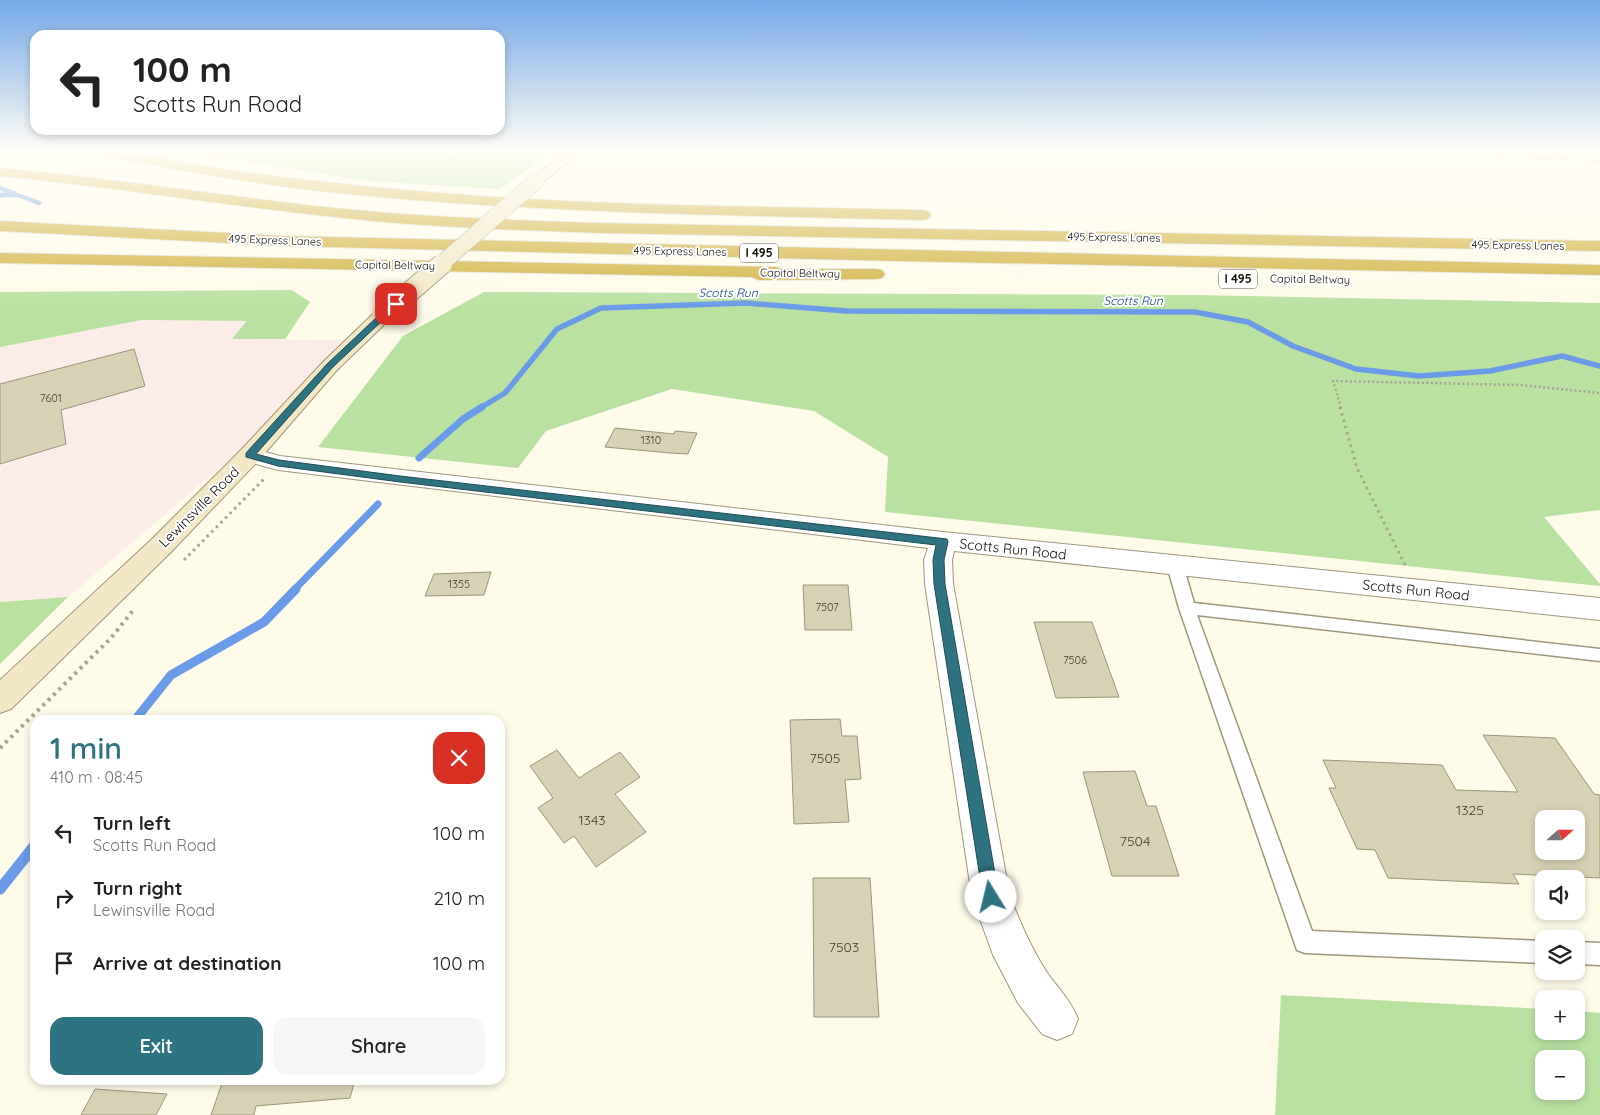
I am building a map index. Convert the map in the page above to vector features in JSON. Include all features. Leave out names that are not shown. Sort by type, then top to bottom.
[{"type":"highway","name":"495 Express Lanes","points":[[265,204],[403,219],[531,226],[1600,246]]},
{"type":"highway","points":[[384,204],[425,208],[865,233]]},
{"type":"highway","points":[[570,204],[934,216]]},
{"type":"highway","points":[[1194,223],[1600,235]]},
{"type":"highway","name":"495 Express Lanes","points":[[0,226],[286,241],[907,257],[1600,270]]},
{"type":"highway","points":[[0,239],[286,241]]},
{"type":"highway","name":"Capital Beltway","points":[[0,258],[896,274]]},
{"type":"highway","points":[[41,276],[397,278],[876,274]]},
{"type":"highway","name":"Capital Beltway","points":[[1088,277],[1600,282]]},
{"type":"main road","name":"Lewinsville Road","points":[[0,700],[160,546],[264,459],[330,366],[382,316],[510,204]]},
{"type":"street","name":"Scotts Run Road","points":[[264,459],[943,542],[1417,590],[1598,612]]},
{"type":"street","points":[[943,542],[938,560],[939,584],[991,897],[1007,941],[1033,988],[1057,1019]]},
{"type":"lane","points":[[1174,565],[1305,942],[1535,952]]},
{"type":"lane","points":[[1188,608],[1600,655]]},
{"type":"lane","points":[[1585,953],[1600,954]]},
{"type":"path","points":[[1417,590],[1356,468],[1333,381],[1520,385],[1600,393]]},
{"type":"path","points":[[180,565],[262,482],[264,459]]},
{"type":"path","points":[[33,715],[111,638],[137,606]]},
{"type":"path","points":[[0,748],[30,718]]},
{"type":"shaded area","points":[[142,320],[248,321],[233,339],[348,340],[290,408],[68,597],[0,602],[0,347]]},
{"type":"green space","points":[[292,290],[310,302],[285,339],[232,339],[247,321],[142,320],[0,347],[0,292]]},
{"type":"green space","points":[[484,292],[1196,295],[1600,303],[1600,510],[1544,517],[1600,586],[885,512],[888,457],[814,411],[672,389],[546,431],[518,468],[318,447],[403,336]]},
{"type":"green space","points":[[68,597],[0,664],[0,602]]},
{"type":"green space","points":[[1281,995],[1535,1009],[1535,1040],[1585,1040],[1585,1012],[1600,1013],[1600,1115],[1275,1115]]},
{"type":"building","points":[[134,349],[145,386],[61,410],[66,444],[0,464],[0,384]]},
{"type":"building","points":[[615,428],[674,434],[675,431],[697,433],[688,454],[670,453],[605,447]]},
{"type":"building","points":[[491,572],[484,595],[425,596],[434,574]]},
{"type":"building","points":[[803,585],[848,585],[852,630],[805,630]]},
{"type":"building","points":[[1034,622],[1092,622],[1119,697],[1056,698]]},
{"type":"building","points":[[840,719],[842,736],[857,736],[861,779],[845,780],[849,822],[794,824],[790,720]]},
{"type":"building","points":[[1483,735],[1555,738],[1594,794],[1600,795],[1600,878],[1585,877],[1585,870],[1535,870],[1535,875],[1513,874],[1519,884],[1388,878],[1375,850],[1357,849],[1329,788],[1336,788],[1323,760],[1442,765],[1456,790],[1518,792]]},
{"type":"building","points":[[557,750],[579,778],[620,752],[640,777],[615,794],[646,832],[596,867],[574,836],[564,843],[538,808],[553,798],[530,766]]},
{"type":"building","points":[[1135,771],[1147,806],[1156,806],[1179,876],[1112,876],[1083,772]]},
{"type":"building","points":[[813,878],[870,878],[879,1017],[814,1017]]},
{"type":"building","points":[[221,1085],[354,1085],[350,1098],[256,1106],[254,1115],[211,1115]]},
{"type":"building","points":[[95,1089],[167,1094],[156,1115],[81,1115]]},
{"type":"waterway","name":"Scotts Run","points":[[480,408],[505,393],[557,329],[601,308],[745,303],[846,311],[1195,312],[1248,322],[1293,346],[1356,369],[1419,376],[1490,371],[1562,356],[1600,366]]},
{"type":"waterway","points":[[419,458],[463,419],[482,407]]},
{"type":"waterway","points":[[294,590],[378,504]]},
{"type":"waterway","points":[[139,715],[171,675],[264,622],[296,589]]},
{"type":"waterway","points":[[0,889],[30,851]]},
{"type":"route","points":[[396,304],[330,366],[250,455],[278,463],[400,479],[943,542],[938,560],[939,584],[991,897]]}]
